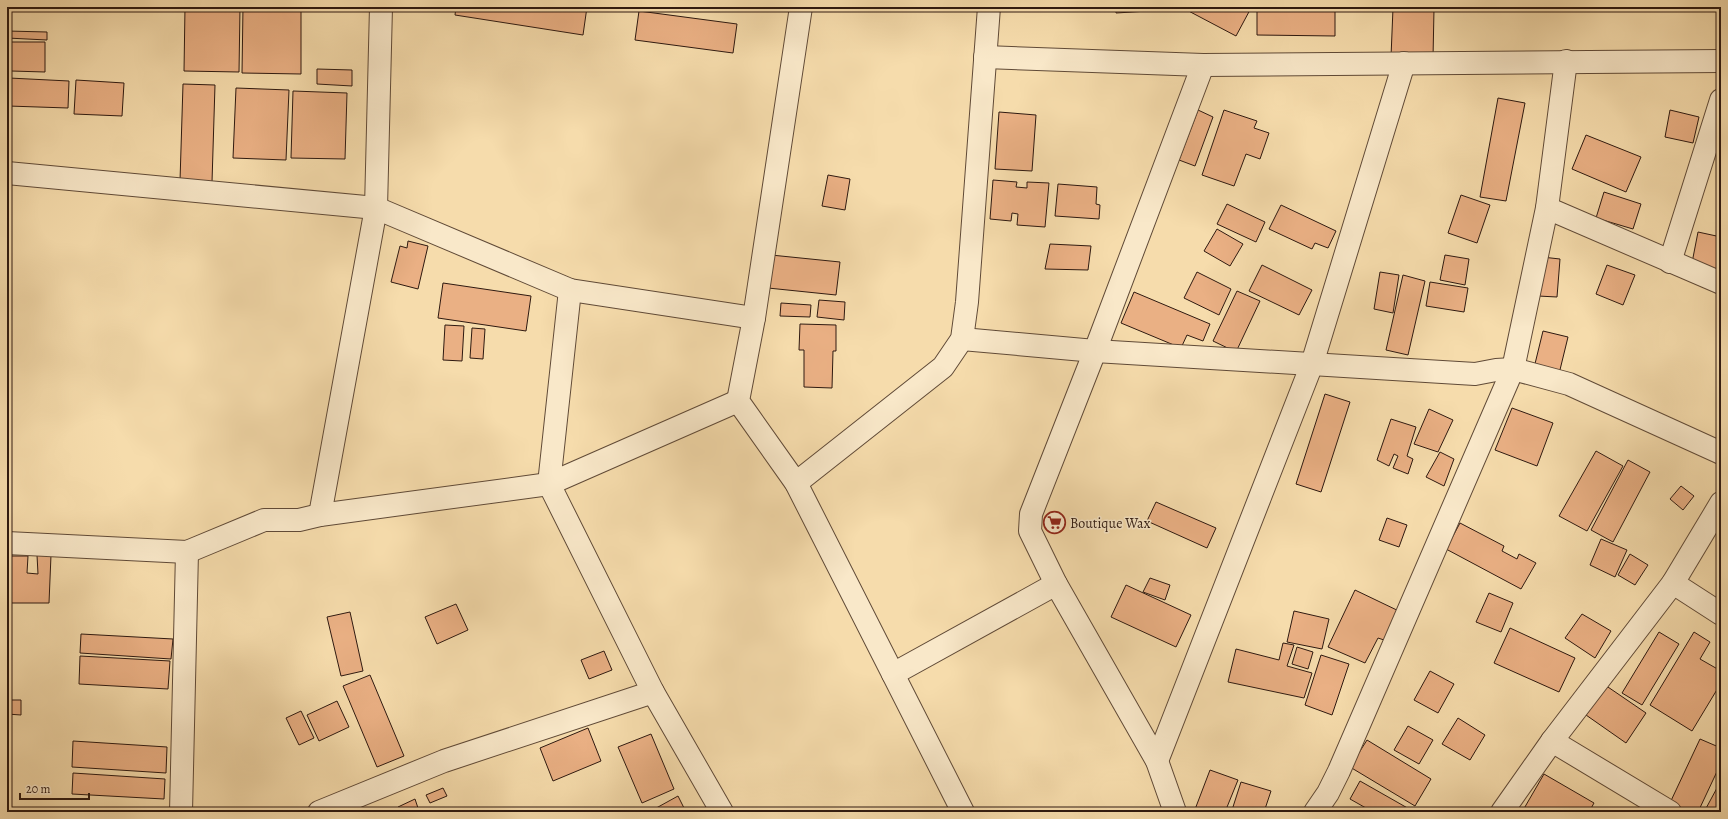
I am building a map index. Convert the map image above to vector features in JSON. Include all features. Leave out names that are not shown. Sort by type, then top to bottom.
[{"type":"street","points":[[320,515],[376,208],[381,7]]},
{"type":"street","points":[[801,7],[754,318],[738,401],[796,483],[963,812]]},
{"type":"street","points":[[796,483],[943,367],[962,339],[967,302],[989,7]]},
{"type":"street","points":[[985,57],[1202,66],[1566,61],[1721,61]]},
{"type":"street","points":[[1317,811],[1339,770],[1513,369],[1547,208],[1566,61]]},
{"type":"street","points":[[1157,761],[1312,364],[1404,63]]},
{"type":"street","points":[[1175,812],[1157,761],[1056,584],[1030,531],[1031,514],[1095,351],[1202,66]]},
{"type":"street","points":[[1670,262],[1721,100]]},
{"type":"street","points":[[7,174],[376,208],[570,290],[754,318]]},
{"type":"street","points":[[1547,208],[1721,283]]},
{"type":"street","points":[[570,290],[549,484],[653,692],[722,812]]},
{"type":"street","points":[[962,339],[1095,351],[1475,374],[1496,370],[1513,369],[1569,384],[1721,453]]},
{"type":"street","points":[[7,543],[187,552],[264,520],[299,520],[320,515],[549,484],[738,401]]},
{"type":"street","points":[[1502,812],[1552,741],[1673,583],[1721,503]]},
{"type":"street","points":[[181,812],[187,552]]},
{"type":"street","points":[[1673,583],[1721,614]]},
{"type":"street","points":[[893,674],[1056,584]]},
{"type":"street","points":[[319,812],[444,761],[653,692]]},
{"type":"street","points":[[1552,741],[1670,812]]},
{"type":"building","points":[[54,7],[54,8],[23,8]]},
{"type":"building","points":[[185,7],[240,7],[239,72],[184,71]]},
{"type":"building","points":[[243,7],[301,7],[301,74],[242,73]]},
{"type":"building","points":[[456,7],[587,7],[583,35],[455,15]]},
{"type":"building","points":[[1116,7],[1148,7],[1148,11],[1116,13]]},
{"type":"building","points":[[1181,7],[1249,7],[1251,8],[1236,36]]},
{"type":"building","points":[[1257,7],[1335,7],[1335,36],[1257,35]]},
{"type":"building","points":[[1393,8],[1434,9],[1433,58],[1391,57]]},
{"type":"building","points":[[639,11],[737,24],[733,53],[635,40]]},
{"type":"building","points":[[7,31],[47,32],[47,40],[7,38]]},
{"type":"building","points":[[11,42],[45,42],[45,72],[11,71]]},
{"type":"building","points":[[317,69],[352,70],[352,86],[317,84]]},
{"type":"building","points":[[9,78],[69,81],[68,108],[8,106]]},
{"type":"building","points":[[76,80],[124,83],[122,116],[74,114]]},
{"type":"building","points":[[183,84],[215,85],[212,182],[180,181]]},
{"type":"building","points":[[236,88],[289,90],[286,160],[233,158]]},
{"type":"building","points":[[293,91],[347,93],[345,159],[291,158]]},
{"type":"building","points":[[1498,98],[1525,103],[1506,201],[1480,197]]},
{"type":"building","points":[[1198,110],[1213,117],[1195,166],[1179,160]]},
{"type":"building","points":[[1224,110],[1257,121],[1254,128],[1269,133],[1260,159],[1246,154],[1234,186],[1202,175]]},
{"type":"building","points":[[1670,110],[1699,117],[1693,143],[1665,137]]},
{"type":"building","points":[[999,112],[1036,115],[1032,171],[995,169]]},
{"type":"building","points":[[1586,135],[1641,157],[1626,192],[1572,169]]},
{"type":"building","points":[[828,175],[850,179],[845,210],[822,206]]},
{"type":"building","points":[[993,180],[1017,182],[1016,187],[1027,188],[1027,182],[1049,183],[1045,227],[1017,225],[1018,214],[1012,213],[1011,221],[990,219]]},
{"type":"building","points":[[1058,184],[1097,187],[1096,204],[1100,205],[1099,219],[1055,216]]},
{"type":"building","points":[[1604,192],[1641,204],[1633,229],[1596,218]]},
{"type":"building","points":[[1461,195],[1490,205],[1477,243],[1448,233]]},
{"type":"building","points":[[1227,204],[1265,222],[1256,242],[1217,224]]},
{"type":"building","points":[[1281,205],[1336,231],[1328,248],[1315,243],[1312,249],[1269,229]]},
{"type":"building","points":[[1217,229],[1243,244],[1230,266],[1204,251]]},
{"type":"building","points":[[1698,232],[1721,237],[1721,274],[1691,268]]},
{"type":"building","points":[[408,241],[428,246],[418,289],[391,282],[400,246],[407,248]]},
{"type":"building","points":[[1050,244],[1091,246],[1088,270],[1045,269]]},
{"type":"building","points":[[771,255],[840,262],[836,295],[768,288]]},
{"type":"building","points":[[1445,255],[1469,259],[1465,285],[1440,280]]},
{"type":"building","points":[[1542,257],[1560,259],[1557,297],[1538,296]]},
{"type":"building","points":[[1262,265],[1312,290],[1299,315],[1249,291]]},
{"type":"building","points":[[1607,265],[1635,275],[1623,305],[1596,294]]},
{"type":"building","points":[[1197,272],[1231,289],[1219,315],[1184,298]]},
{"type":"building","points":[[1380,272],[1399,275],[1393,313],[1374,309]]},
{"type":"building","points":[[1403,275],[1425,281],[1408,355],[1386,350]]},
{"type":"building","points":[[1430,282],[1468,288],[1464,312],[1426,306]]},
{"type":"building","points":[[443,283],[531,296],[526,331],[438,318]]},
{"type":"building","points":[[1237,291],[1260,301],[1236,352],[1213,341]]},
{"type":"building","points":[[1134,292],[1210,324],[1203,341],[1187,335],[1181,348],[1121,323]]},
{"type":"building","points":[[819,300],[845,302],[844,320],[817,317]]},
{"type":"building","points":[[781,303],[811,305],[810,317],[780,316]]},
{"type":"building","points":[[800,324],[836,325],[836,351],[833,351],[832,388],[804,387],[804,350],[799,350]]},
{"type":"building","points":[[445,325],[464,326],[462,361],[443,360]]},
{"type":"building","points":[[472,328],[485,329],[483,359],[470,358]]},
{"type":"building","points":[[1543,331],[1568,337],[1558,378],[1533,372]]},
{"type":"building","points":[[1325,394],[1350,402],[1321,492],[1296,484]]},
{"type":"building","points":[[1512,408],[1553,423],[1537,466],[1495,450]]},
{"type":"building","points":[[1429,409],[1453,420],[1438,452],[1414,444]]},
{"type":"building","points":[[1391,419],[1416,427],[1407,456],[1413,459],[1408,474],[1393,468],[1398,456],[1394,454],[1389,466],[1377,460]]},
{"type":"building","points":[[1596,451],[1623,466],[1587,531],[1559,516]]},
{"type":"building","points":[[1440,452],[1454,459],[1444,486],[1426,477]]},
{"type":"building","points":[[1628,460],[1650,472],[1613,542],[1591,530]]},
{"type":"building","points":[[1681,486],[1694,496],[1683,510],[1670,499]]},
{"type":"building","points":[[1156,502],[1216,528],[1207,548],[1147,521]]},
{"type":"building","points":[[1387,518],[1407,525],[1399,547],[1379,540]]},
{"type":"building","points":[[1460,523],[1504,546],[1502,551],[1517,559],[1519,554],[1536,563],[1521,589],[1446,549]]},
{"type":"building","points":[[1601,539],[1627,550],[1615,577],[1590,565]]},
{"type":"building","points":[[1630,554],[1648,565],[1635,585],[1618,575]]},
{"type":"building","points":[[37,555],[51,555],[49,603],[7,603],[7,556],[28,556],[27,573],[38,574]]},
{"type":"building","points":[[1150,578],[1170,585],[1165,600],[1143,592]]},
{"type":"building","points":[[1126,585],[1191,615],[1176,647],[1111,617]]},
{"type":"building","points":[[1355,590],[1403,613],[1390,642],[1378,638],[1365,663],[1328,647]]},
{"type":"building","points":[[1489,593],[1513,603],[1501,632],[1476,622]]},
{"type":"building","points":[[456,604],[468,630],[437,644],[425,617]]},
{"type":"building","points":[[1294,611],[1329,619],[1322,649],[1287,642]]},
{"type":"building","points":[[350,612],[363,671],[341,676],[327,617]]},
{"type":"building","points":[[1582,614],[1611,631],[1595,658],[1565,638]]},
{"type":"building","points":[[1510,628],[1575,658],[1559,692],[1494,663]]},
{"type":"building","points":[[1659,632],[1679,644],[1642,705],[1622,693]]},
{"type":"building","points":[[1694,632],[1710,642],[1700,659],[1721,671],[1721,683],[1692,731],[1650,705]]},
{"type":"building","points":[[81,634],[173,639],[171,659],[80,653]]},
{"type":"building","points":[[1283,643],[1294,645],[1287,666],[1312,673],[1304,698],[1228,682],[1236,649],[1279,660]]},
{"type":"building","points":[[1297,647],[1313,652],[1308,669],[1292,664]]},
{"type":"building","points":[[604,651],[612,670],[589,679],[581,660]]},
{"type":"building","points":[[1321,655],[1349,664],[1332,715],[1305,705]]},
{"type":"building","points":[[80,656],[170,661],[168,689],[79,684]]},
{"type":"building","points":[[1430,671],[1454,684],[1438,713],[1414,700]]},
{"type":"building","points":[[370,675],[404,756],[377,767],[343,686]]},
{"type":"building","points":[[1605,685],[1646,713],[1626,743],[1586,715]]},
{"type":"building","points":[[7,700],[21,700],[21,715],[7,714]]},
{"type":"building","points":[[337,701],[349,727],[319,741],[307,715]]},
{"type":"building","points":[[301,711],[314,738],[299,745],[286,718]]},
{"type":"building","points":[[1458,718],[1485,735],[1470,760],[1442,744]]},
{"type":"building","points":[[1408,726],[1433,740],[1419,764],[1394,750]]},
{"type":"building","points":[[588,728],[601,761],[553,781],[540,748]]},
{"type":"building","points":[[651,734],[674,789],[642,803],[618,747]]},
{"type":"building","points":[[1700,739],[1721,748],[1721,763],[1698,812],[1683,812],[1669,805]]},
{"type":"building","points":[[1367,740],[1431,779],[1415,806],[1350,767]]},
{"type":"building","points":[[73,741],[167,747],[166,773],[72,767]]},
{"type":"building","points":[[1210,770],[1238,780],[1225,812],[1194,812]]},
{"type":"building","points":[[73,773],[165,779],[164,799],[72,794]]},
{"type":"building","points":[[1544,774],[1594,803],[1589,812],[1522,812]]},
{"type":"building","points":[[1360,781],[1411,810],[1410,812],[1373,812],[1350,799]]},
{"type":"building","points":[[1241,782],[1271,791],[1264,812],[1239,812],[1232,810]]},
{"type":"building","points":[[443,788],[447,796],[430,803],[426,795]]},
{"type":"building","points":[[1717,788],[1721,790],[1721,812],[1704,812]]},
{"type":"building","points":[[678,796],[686,812],[649,812]]},
{"type":"building","points":[[415,799],[418,808],[408,812],[401,812],[398,807]]},
{"type":"place","name":"Boutique Wax","points":[[1055,523]]}]
